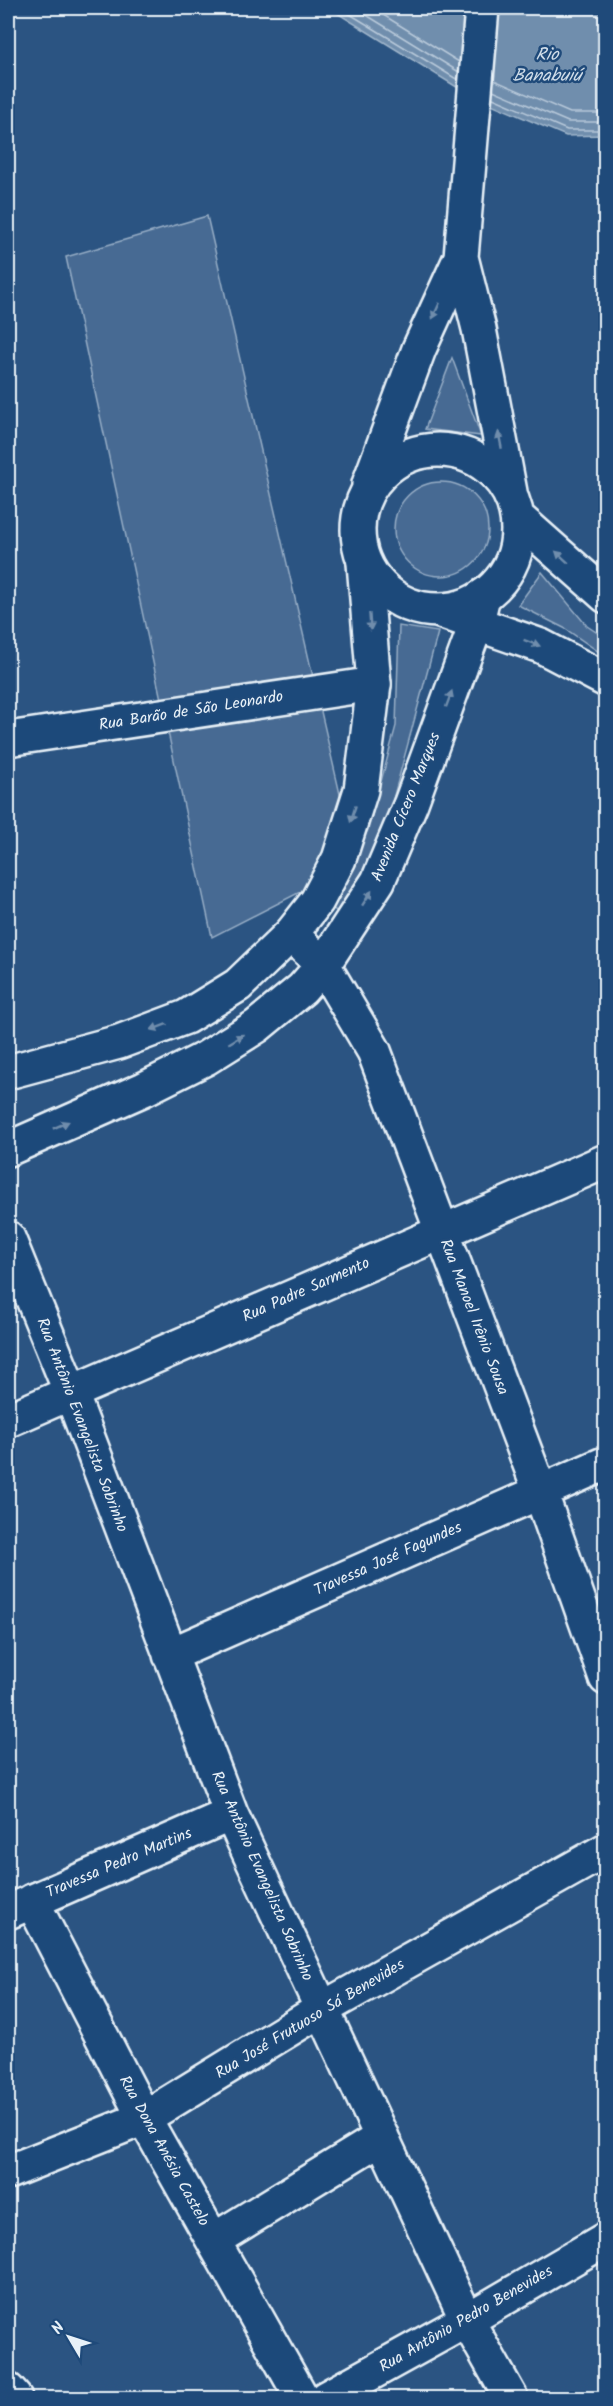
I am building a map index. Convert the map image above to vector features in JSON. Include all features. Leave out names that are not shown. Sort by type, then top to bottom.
[{"type":"street","points":[[480,609],[512,562],[518,540],[514,508],[479,329],[461,257],[482,8]]},
{"type":"street","points":[[8,1072],[119,1042],[186,1017],[238,985],[291,934],[317,901],[339,859],[361,790],[374,684],[364,563],[358,543],[357,522],[362,501],[419,349],[461,257]]},
{"type":"street","points":[[362,501],[374,481],[391,464],[412,453],[435,449],[459,452],[481,462],[499,477],[514,508],[606,596]]},
{"type":"street","points":[[364,563],[377,584],[395,599],[416,608],[440,611],[480,609],[541,646],[606,680]]},
{"type":"street","name":"Avenida Cícero Marques","points":[[8,1149],[144,1089],[206,1058],[257,1026],[302,989],[323,965],[378,882],[411,802],[480,609]]},
{"type":"street","name":"Rua Barão de São Leonardo","points":[[8,739],[374,684]]},
{"type":"street","name":"Rua Manoel Irênio Sousa","points":[[291,934],[323,965],[374,1051],[540,1491],[606,1678]]},
{"type":"street","name":"Rua Padre Sarmento","points":[[8,1420],[606,1161]]},
{"type":"street","name":"Rua Antônio Evangelista Sobrinho","points":[[8,1238],[71,1393],[231,1814],[467,2320],[510,2398]]},
{"type":"street","name":"Travessa José Fagundes","points":[[170,1655],[606,1464]]},
{"type":"street","name":"Travessa Pedro Martins","points":[[20,1906],[231,1814]]},
{"type":"street","name":"Rua José Frutuoso Sá Benevides","points":[[8,2172],[144,2118],[322,2009],[606,1850]]},
{"type":"street","name":"Rua Dona Anésia Castelo","points":[[20,1906],[214,2240],[302,2398]]},
{"type":"street","points":[[214,2240],[382,2137]]},
{"type":"street","name":"Rua Antônio Pedro Benevides","points":[[326,2398],[606,2239]]},
{"type":"street","points":[[8,2390],[15,2398]]},
{"type":"shaded area","points":[[207,216],[354,855],[368,830],[396,726],[399,626],[438,632],[382,840],[339,913],[328,905],[347,868],[212,937],[66,257]]},
{"type":"shaded area","points":[[452,358],[481,436],[425,429]]},
{"type":"shaded area","points":[[441,482],[459,485],[474,496],[485,511],[488,529],[485,547],[474,562],[459,573],[441,576],[423,573],[408,562],[397,547],[394,529],[397,511],[408,496],[423,485]]},
{"type":"shaded area","points":[[542,572],[587,626],[605,638],[605,656],[564,628],[518,605]]},
{"type":"water","name":"Rio Banabuiú","points":[[329,8],[605,8],[605,135],[566,136],[468,94]]}]
